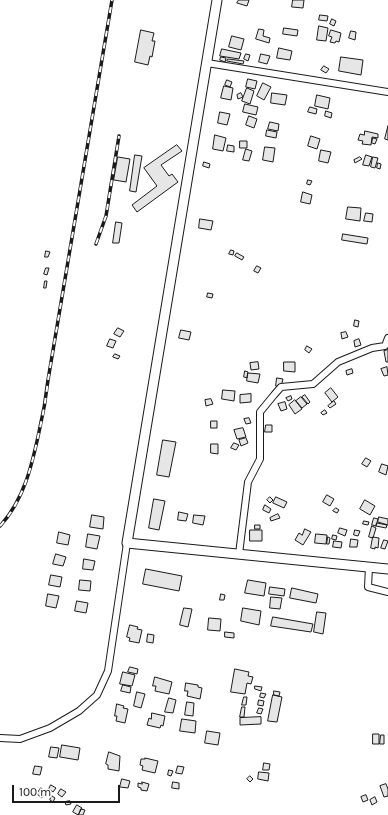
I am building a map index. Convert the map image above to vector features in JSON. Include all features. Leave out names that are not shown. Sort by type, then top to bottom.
[{"type":"street","points":[[0,738],[20,738],[50,728],[79,711],[97,695],[108,671],[127,543],[217,0]]},
{"type":"street","points":[[207,63],[388,92]]},
{"type":"street","points":[[239,554],[248,482],[260,459],[260,412],[281,388],[313,384],[338,362],[372,348],[385,346],[388,338]]},
{"type":"street","points":[[127,543],[388,569]]},
{"type":"street","points":[[369,567],[368,587],[388,592]]},
{"type":"building","points":[[239,0],[249,0],[247,6],[237,3]]},
{"type":"building","points":[[293,0],[304,0],[303,8],[292,7]]},
{"type":"building","points":[[320,15],[328,16],[327,21],[319,20]]},
{"type":"building","points":[[332,19],[336,21],[334,26],[330,24]]},
{"type":"building","points":[[319,26],[328,28],[326,41],[317,40]]},
{"type":"building","points":[[284,28],[298,30],[297,36],[283,34]]},
{"type":"building","points":[[259,29],[264,30],[263,36],[270,38],[269,43],[256,39]]},
{"type":"building","points":[[141,30],[154,33],[152,41],[155,41],[152,57],[150,56],[148,65],[135,62]]},
{"type":"building","points":[[331,30],[341,33],[339,42],[330,42],[332,37],[329,36]]},
{"type":"building","points":[[351,31],[356,32],[355,40],[349,38]]},
{"type":"building","points":[[232,36],[244,39],[241,50],[229,47]]},
{"type":"building","points":[[279,48],[292,51],[290,60],[277,58]]},
{"type":"building","points":[[222,49],[241,53],[239,59],[220,56]]},
{"type":"building","points":[[246,54],[250,55],[248,61],[244,59]]},
{"type":"building","points":[[261,54],[270,56],[267,64],[259,62]]},
{"type":"building","points":[[221,57],[226,58],[225,62],[220,60]]},
{"type":"building","points":[[341,57],[363,60],[361,75],[339,71]]},
{"type":"building","points":[[228,59],[244,61],[243,64],[227,61]]},
{"type":"building","points":[[324,66],[329,69],[326,73],[321,70]]},
{"type":"building","points":[[248,79],[257,81],[255,89],[246,87]]},
{"type":"building","points":[[227,80],[232,82],[230,87],[225,85]]},
{"type":"building","points":[[263,83],[271,87],[264,100],[257,96]]},
{"type":"building","points":[[224,86],[233,88],[231,100],[221,98]]},
{"type":"building","points":[[247,88],[254,91],[250,104],[242,101]]},
{"type":"building","points":[[241,93],[243,97],[238,99],[237,95]]},
{"type":"building","points":[[272,93],[287,95],[285,105],[271,103]]},
{"type":"building","points":[[317,95],[330,98],[328,109],[315,106]]},
{"type":"building","points":[[245,104],[258,107],[256,115],[243,112]]},
{"type":"building","points":[[310,107],[317,109],[316,114],[308,112]]},
{"type":"building","points":[[326,111],[332,113],[331,118],[325,116]]},
{"type":"building","points":[[220,112],[230,114],[227,125],[218,123]]},
{"type":"building","points":[[249,116],[257,119],[254,128],[246,125]]},
{"type":"building","points":[[270,122],[279,124],[278,131],[268,129]]},
{"type":"building","points":[[388,126],[388,140],[385,139]]},
{"type":"building","points":[[267,130],[277,132],[276,138],[266,136]]},
{"type":"building","points":[[365,131],[378,134],[378,138],[372,137],[371,145],[362,144],[363,141],[358,140],[360,134],[364,135]]},
{"type":"building","points":[[215,135],[226,138],[223,151],[213,149]]},
{"type":"building","points":[[311,136],[320,139],[317,149],[308,146]]},
{"type":"building","points":[[373,138],[377,139],[375,144],[372,143]]},
{"type":"building","points":[[240,141],[247,141],[247,148],[240,148]]},
{"type":"building","points":[[177,145],[182,151],[161,165],[169,176],[172,174],[178,182],[137,212],[132,205],[157,186],[144,168]]},
{"type":"building","points":[[228,145],[234,146],[234,152],[227,151]]},
{"type":"building","points":[[265,147],[275,148],[273,162],[263,160]]},
{"type":"building","points":[[246,149],[252,151],[249,161],[243,160]]},
{"type":"building","points":[[321,150],[331,152],[328,163],[319,161]]},
{"type":"building","points":[[135,155],[142,156],[136,192],[130,191]]},
{"type":"building","points":[[366,155],[372,157],[369,166],[363,165]]},
{"type":"building","points":[[118,157],[130,159],[126,182],[114,180]]},
{"type":"building","points":[[360,157],[362,159],[355,163],[354,160]]},
{"type":"building","points":[[373,157],[378,158],[375,168],[371,167]]},
{"type":"building","points":[[204,162],[210,164],[209,168],[203,166]]},
{"type":"building","points":[[378,163],[381,164],[380,169],[377,168]]},
{"type":"building","points":[[308,180],[312,181],[310,185],[307,184]]},
{"type":"building","points":[[303,192],[312,195],[310,204],[301,202]]},
{"type":"building","points":[[348,207],[361,208],[360,221],[346,219]]},
{"type":"building","points":[[366,213],[373,214],[372,222],[364,221]]},
{"type":"building","points":[[200,219],[213,221],[211,230],[199,228]]},
{"type":"building","points":[[116,222],[122,223],[119,243],[113,243]]},
{"type":"building","points":[[343,234],[368,238],[367,244],[342,240]]},
{"type":"building","points":[[231,250],[234,251],[233,255],[229,254]]},
{"type":"building","points":[[46,251],[50,252],[48,257],[45,257]]},
{"type":"building","points":[[237,253],[244,257],[242,260],[235,256]]},
{"type":"building","points":[[257,266],[261,268],[258,273],[254,271]]},
{"type":"building","points":[[46,268],[49,268],[47,275],[44,274]]},
{"type":"building","points":[[45,281],[47,281],[46,288],[44,288]]},
{"type":"building","points":[[208,293],[213,294],[212,298],[207,297]]},
{"type":"building","points":[[355,320],[359,321],[358,327],[354,326]]},
{"type":"building","points":[[118,328],[124,331],[120,337],[114,334]]},
{"type":"building","points":[[181,330],[191,332],[189,340],[179,338]]},
{"type":"building","points":[[346,332],[348,337],[342,339],[341,333]]},
{"type":"building","points":[[110,339],[116,341],[113,348],[107,346]]},
{"type":"building","points":[[359,339],[361,345],[355,347],[354,341]]},
{"type":"building","points":[[307,346],[312,349],[309,353],[305,350]]},
{"type":"building","points":[[388,350],[388,362],[386,362],[384,351]]},
{"type":"building","points":[[115,354],[120,356],[118,359],[113,357]]},
{"type":"building","points":[[258,362],[259,369],[251,370],[250,363]]},
{"type":"building","points":[[284,362],[295,362],[295,372],[284,371]]},
{"type":"building","points":[[387,367],[388,375],[384,376],[381,369]]},
{"type":"building","points":[[352,369],[353,373],[347,375],[346,371]]},
{"type":"building","points":[[245,371],[248,372],[247,378],[244,377]]},
{"type":"building","points":[[248,373],[260,374],[258,383],[247,381]]},
{"type":"building","points":[[277,378],[283,379],[281,387],[276,386]]},
{"type":"building","points":[[331,388],[338,397],[332,402],[325,393]]},
{"type":"building","points":[[223,390],[235,391],[234,401],[222,399]]},
{"type":"building","points":[[251,394],[251,402],[240,403],[240,395]]},
{"type":"building","points":[[305,395],[310,402],[308,404],[302,397]]},
{"type":"building","points":[[291,396],[292,399],[288,401],[286,398]]},
{"type":"building","points":[[301,397],[307,404],[302,408],[296,401]]},
{"type":"building","points":[[211,399],[213,404],[206,406],[205,400]]},
{"type":"building","points":[[295,400],[302,409],[295,414],[289,405]]},
{"type":"building","points":[[334,401],[336,404],[330,408],[328,406]]},
{"type":"building","points":[[285,402],[287,409],[281,411],[278,404]]},
{"type":"building","points":[[325,410],[327,413],[323,415],[321,413]]},
{"type":"building","points":[[249,418],[251,423],[246,424],[244,419]]},
{"type":"building","points":[[211,421],[217,421],[217,428],[211,428]]},
{"type":"building","points":[[266,425],[272,425],[272,432],[265,432]]},
{"type":"building","points":[[243,428],[246,437],[237,439],[234,430]]},
{"type":"building","points":[[246,438],[248,443],[241,446],[239,440]]},
{"type":"building","points":[[163,440],[176,442],[169,477],[157,475]]},
{"type":"building","points":[[234,443],[239,445],[236,450],[231,448]]},
{"type":"building","points":[[211,444],[218,444],[218,454],[211,453]]},
{"type":"building","points":[[366,458],[371,461],[367,467],[362,464]]},
{"type":"building","points":[[382,464],[388,466],[386,475],[379,472]]},
{"type":"building","points":[[327,495],[334,499],[330,506],[323,502]]},
{"type":"building","points":[[270,497],[273,500],[270,503],[267,500]]},
{"type":"building","points":[[276,497],[287,502],[284,508],[273,503]]},
{"type":"building","points":[[154,499],[165,501],[159,530],[149,528]]},
{"type":"building","points":[[365,500],[375,506],[370,515],[360,509]]},
{"type":"building","points":[[265,505],[271,509],[269,513],[263,510]]},
{"type":"building","points":[[336,508],[339,510],[337,513],[333,511]]},
{"type":"building","points":[[179,512],[188,514],[186,521],[178,520]]},
{"type":"building","points":[[278,514],[280,518],[271,521],[270,518]]},
{"type":"building","points":[[92,515],[104,517],[103,529],[90,527]]},
{"type":"building","points":[[194,515],[205,516],[203,525],[193,523]]},
{"type":"building","points":[[379,517],[388,519],[388,525],[378,522]]},
{"type":"building","points":[[374,518],[378,519],[376,526],[372,525]]},
{"type":"building","points":[[364,521],[369,522],[368,525],[363,524]]},
{"type":"building","points":[[377,523],[387,525],[386,528],[376,526]]},
{"type":"building","points":[[255,525],[260,525],[260,529],[255,529]]},
{"type":"building","points":[[372,526],[376,528],[373,538],[369,537]]},
{"type":"building","points":[[340,528],[347,530],[345,536],[338,533]]},
{"type":"building","points":[[305,529],[311,532],[303,545],[295,540],[299,533],[302,535]]},
{"type":"building","points":[[250,530],[262,530],[262,541],[250,541]]},
{"type":"building","points":[[355,530],[360,531],[358,536],[354,535]]},
{"type":"building","points":[[59,532],[70,535],[68,545],[57,543]]},
{"type":"building","points":[[88,534],[100,536],[97,549],[86,547]]},
{"type":"building","points":[[316,534],[327,535],[326,544],[315,543]]},
{"type":"building","points":[[333,535],[337,536],[336,540],[332,539]]},
{"type":"building","points":[[328,537],[330,538],[329,544],[327,544]]},
{"type":"building","points":[[373,537],[379,538],[378,548],[375,547],[375,549],[371,548]]},
{"type":"building","points":[[351,539],[358,540],[357,547],[350,547]]},
{"type":"building","points":[[384,540],[388,541],[385,549],[381,548]]},
{"type":"building","points":[[334,541],[342,542],[341,548],[333,547]]},
{"type":"building","points":[[56,554],[66,557],[63,566],[53,564]]},
{"type":"building","points":[[84,559],[95,561],[93,570],[83,569]]},
{"type":"building","points":[[146,569],[182,576],[179,591],[143,584]]},
{"type":"building","points":[[51,575],[62,577],[60,587],[49,585]]},
{"type":"building","points":[[80,580],[91,581],[90,591],[79,590]]},
{"type":"building","points":[[248,580],[266,583],[264,596],[245,593]]},
{"type":"building","points":[[270,587],[285,589],[284,596],[269,594]]},
{"type":"building","points":[[292,588],[318,594],[316,603],[290,598]]},
{"type":"building","points":[[48,594],[59,596],[56,608],[46,606]]},
{"type":"building","points":[[221,594],[225,595],[224,600],[220,600]]},
{"type":"building","points":[[271,597],[282,598],[280,609],[270,608]]},
{"type":"building","points":[[77,601],[88,603],[86,613],[75,611]]},
{"type":"building","points":[[184,608],[192,609],[188,627],[180,625]]},
{"type":"building","points":[[243,608],[261,611],[259,625],[241,621]]},
{"type":"building","points":[[317,612],[326,613],[323,634],[314,632]]},
{"type":"building","points":[[273,617],[313,624],[311,632],[271,626]]},
{"type":"building","points":[[209,618],[221,619],[220,631],[208,630]]},
{"type":"building","points":[[130,625],[138,627],[137,629],[142,630],[139,643],[129,641],[130,638],[127,637]]},
{"type":"building","points":[[225,632],[234,633],[234,638],[225,637]]},
{"type":"building","points":[[148,634],[154,635],[153,643],[147,642]]},
{"type":"building","points":[[130,667],[138,669],[137,674],[128,672]]},
{"type":"building","points":[[235,669],[249,672],[248,676],[253,677],[251,684],[247,683],[245,694],[231,692]]},
{"type":"building","points":[[123,672],[135,675],[132,686],[120,684]]},
{"type":"building","points":[[155,677],[172,682],[169,694],[155,691],[156,686],[153,686]]},
{"type":"building","points":[[186,683],[198,685],[198,687],[202,688],[200,699],[187,696],[188,691],[185,691]]},
{"type":"building","points":[[123,685],[131,687],[130,693],[121,691]]},
{"type":"building","points":[[255,686],[262,687],[261,691],[255,689]]},
{"type":"building","points":[[274,691],[280,692],[279,696],[274,695]]},
{"type":"building","points":[[137,692],[145,694],[141,708],[134,706]]},
{"type":"building","points":[[261,693],[266,694],[264,698],[260,697]]},
{"type":"building","points":[[273,695],[282,697],[277,722],[268,721]]},
{"type":"building","points":[[244,697],[247,697],[246,705],[242,705]]},
{"type":"building","points":[[169,698],[176,700],[173,713],[165,712]]},
{"type":"building","points":[[259,700],[264,701],[263,706],[258,705]]},
{"type":"building","points":[[187,702],[194,703],[193,716],[185,715]]},
{"type":"building","points":[[117,704],[128,709],[125,723],[116,721],[117,716],[115,716]]},
{"type":"building","points":[[242,707],[245,707],[244,717],[240,717]]},
{"type":"building","points":[[259,708],[263,709],[261,714],[257,713]]},
{"type":"building","points":[[152,713],[165,716],[163,726],[161,725],[160,728],[147,725],[149,718],[151,719]]},
{"type":"building","points":[[261,717],[261,724],[240,725],[240,718]]},
{"type":"building","points":[[182,719],[196,721],[195,733],[180,731]]},
{"type":"building","points":[[207,731],[220,733],[218,745],[205,743]]},
{"type":"building","points":[[373,734],[379,734],[379,744],[373,744]]},
{"type":"building","points":[[381,735],[384,735],[384,744],[380,744]]},
{"type":"building","points":[[62,745],[80,748],[78,760],[60,757]]},
{"type":"building","points":[[51,747],[59,748],[57,758],[49,757]]},
{"type":"building","points":[[109,752],[120,756],[119,771],[108,769],[108,765],[106,764]]},
{"type":"building","points":[[145,758],[158,761],[155,773],[142,770],[143,766],[140,765],[141,759]]},
{"type":"building","points":[[264,763],[270,764],[269,770],[263,770]]},
{"type":"building","points":[[35,766],[42,767],[40,775],[33,774]]},
{"type":"building","points":[[178,766],[184,767],[182,774],[176,773]]},
{"type":"building","points":[[169,770],[173,771],[171,776],[168,775]]},
{"type":"building","points":[[259,772],[269,773],[268,781],[258,779]]},
{"type":"building","points":[[250,776],[253,779],[250,782],[247,779]]},
{"type":"building","points":[[122,779],[130,781],[128,788],[120,787]]},
{"type":"building","points":[[142,782],[149,784],[147,791],[141,790],[141,788],[138,787],[138,783],[142,784]]},
{"type":"building","points":[[173,782],[179,783],[179,789],[172,788]]},
{"type":"building","points":[[386,784],[388,796],[384,797],[380,786]]},
{"type":"building","points":[[51,785],[56,788],[53,792],[49,789]]},
{"type":"building","points":[[41,788],[46,792],[42,798],[37,794]]},
{"type":"building","points":[[61,789],[66,792],[62,797],[58,794]]},
{"type":"building","points":[[366,795],[368,800],[363,802],[361,797]]},
{"type":"building","points":[[52,796],[55,798],[53,802],[50,800]]},
{"type":"building","points":[[375,797],[377,802],[372,805],[370,800]]},
{"type":"building","points":[[70,801],[71,804],[66,805],[65,802]]},
{"type":"building","points":[[77,805],[82,808],[78,815],[73,812]]},
{"type":"building","points":[[81,809],[85,810],[83,815],[79,815]]},
{"type":"railway","points":[[0,526],[15,505],[26,482],[40,426],[112,0]]},
{"type":"railway","points":[[96,244],[106,216],[119,136]]}]
